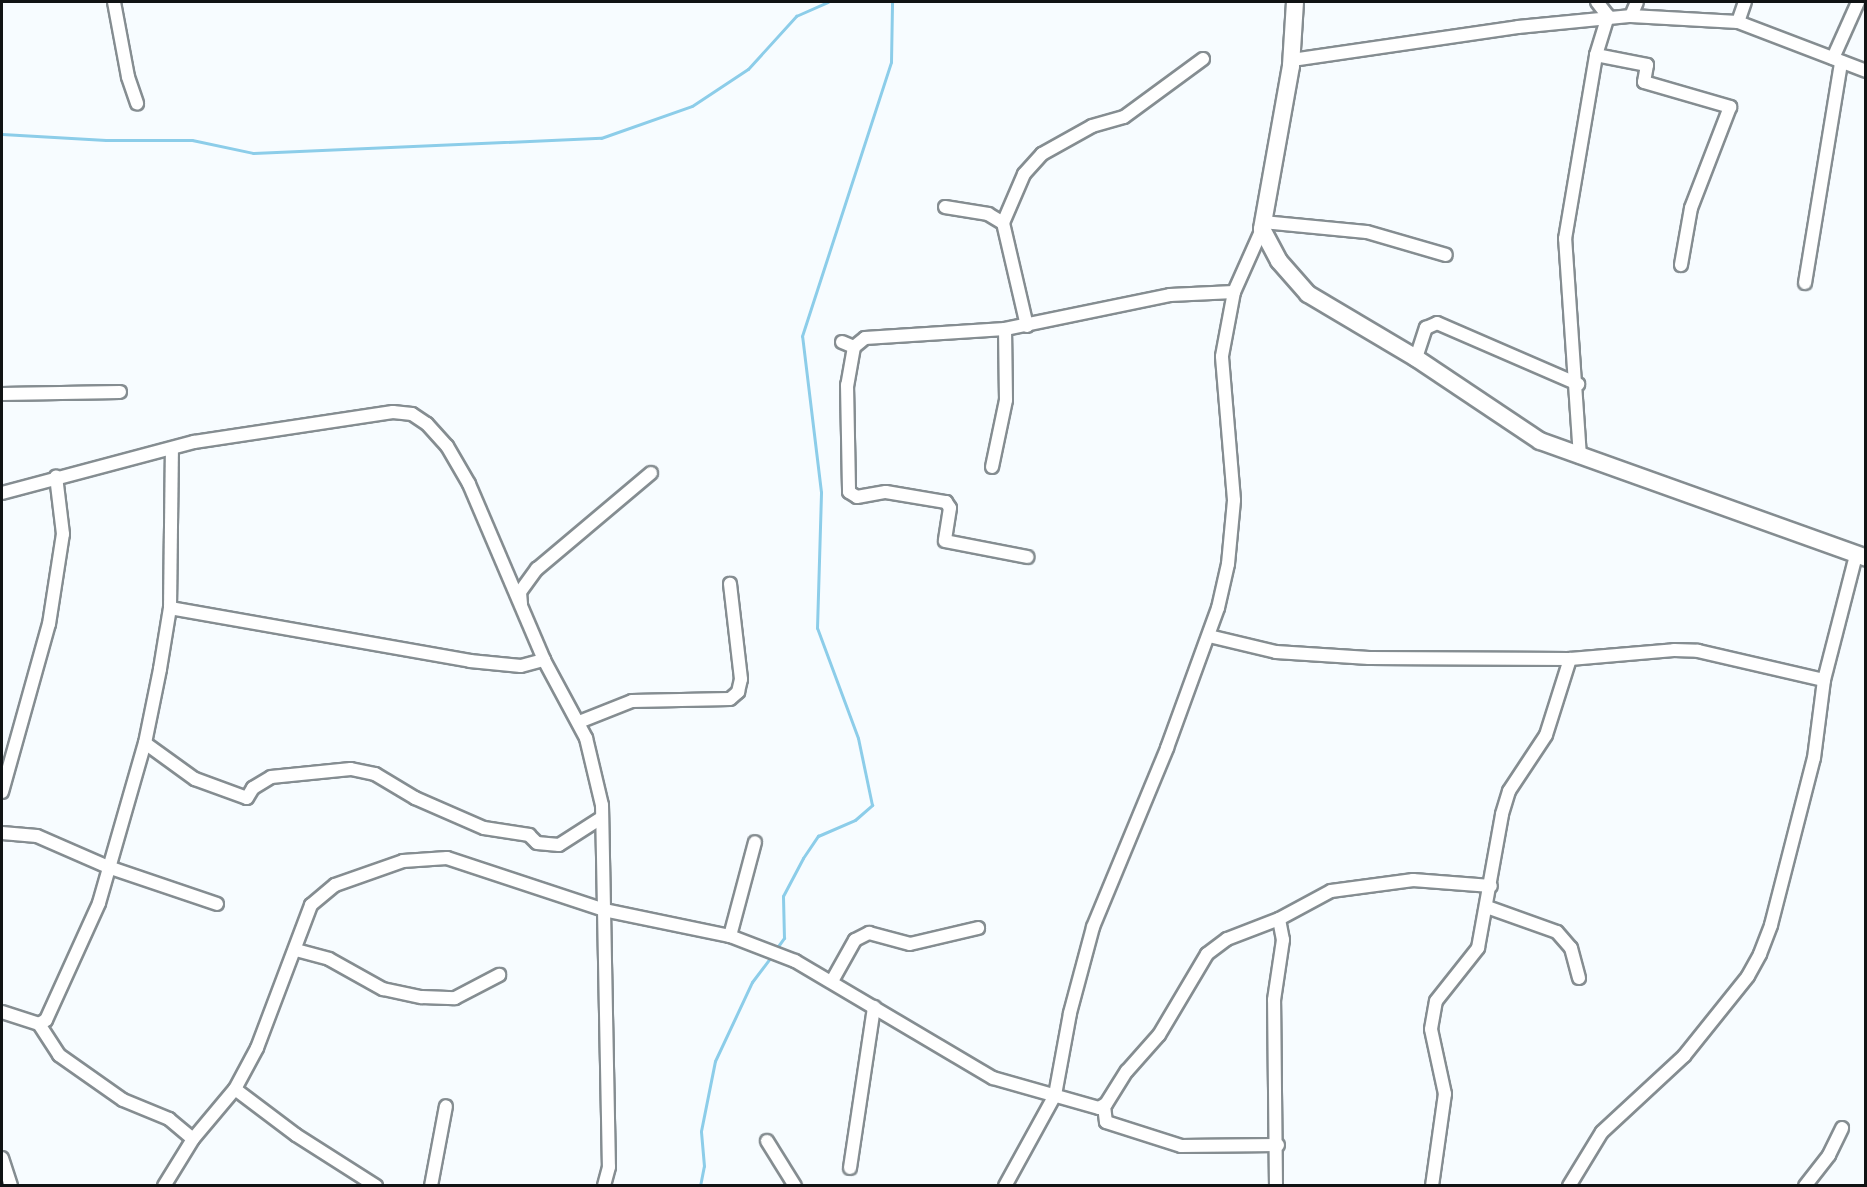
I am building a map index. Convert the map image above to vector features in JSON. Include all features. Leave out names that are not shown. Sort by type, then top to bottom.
[{"type":"main road","points":[[1295,2],[1292,60],[1263,225],[1279,261],[1308,294],[1416,358],[1506,421],[1540,441],[1580,458],[1861,556]]},
{"type":"street","points":[[114,2],[128,77],[137,103]]},
{"type":"street","points":[[1598,2],[1608,16]]},
{"type":"street","points":[[1631,16],[1637,2]]},
{"type":"street","points":[[1738,22],[1745,2]]},
{"type":"street","points":[[1805,283],[1837,60],[1860,5]]},
{"type":"street","points":[[1292,60],[1608,16],[1631,16],[1738,22],[1866,71]]},
{"type":"street","points":[[1580,458],[1578,384],[1565,239],[1596,55],[1608,16]]},
{"type":"street","points":[[1596,55],[1647,65],[1644,82],[1730,107],[1691,208],[1681,265]]},
{"type":"street","points":[[1027,326],[1003,223],[1024,174],[1042,154],[1092,126],[1124,117],[1203,59]]},
{"type":"street","points":[[945,207],[988,214],[1003,223]]},
{"type":"street","points":[[1005,1185],[1055,1095],[1070,1013],[1093,927],[1209,636],[1228,564],[1234,500],[1222,356],[1234,292],[1263,225],[1367,232],[1446,255]]},
{"type":"street","points":[[1027,557],[945,541],[950,508],[946,502],[886,492],[857,497],[849,492],[848,344],[865,338],[1005,329],[1170,295],[1234,292]]},
{"type":"street","points":[[1416,358],[1426,328],[1437,323],[1578,384]]},
{"type":"street","points":[[992,467],[1006,400],[1005,329]]},
{"type":"street","points":[[2,394],[65,390],[120,392]]},
{"type":"street","points":[[2,493],[56,476],[268,429],[393,412],[412,414],[447,446],[469,484],[544,660],[579,722],[590,751],[602,818],[609,1167],[604,1185]]},
{"type":"street","points":[[39,1024],[49,1015],[99,903],[144,743],[170,608],[172,449]]},
{"type":"street","points":[[521,608],[520,592],[537,569],[651,473]]},
{"type":"street","points":[[2,792],[49,624],[63,534],[56,476]]},
{"type":"street","points":[[1569,1185],[1602,1132],[1683,1056],[1748,976],[1760,954],[1771,925],[1814,758],[1824,680],[1861,556]]},
{"type":"street","points":[[579,722],[632,701],[730,699],[738,692],[741,679],[730,584]]},
{"type":"street","points":[[170,608],[470,661],[522,666],[544,660]]},
{"type":"street","points":[[1209,636],[1313,656],[1570,659],[1674,650],[1698,651],[1824,680]]},
{"type":"street","points":[[1432,1185],[1445,1094],[1433,1044],[1433,1015],[1442,990],[1478,948],[1491,886],[1502,814],[1509,791],[1546,735],[1570,659]]},
{"type":"street","points":[[144,743],[195,779],[247,798],[253,788],[271,777],[351,769],[375,774],[415,798],[484,828],[529,835],[537,843],[559,845],[602,818]]},
{"type":"street","points":[[2,833],[37,836],[108,867],[218,904]]},
{"type":"street","points":[[730,936],[754,842]]},
{"type":"street","points":[[164,1185],[193,1139],[235,1089],[257,1048],[296,950],[311,905],[322,893],[382,867],[424,858],[447,858],[604,910],[730,936],[795,961],[993,1078],[1104,1106]]},
{"type":"street","points":[[1278,1145],[1180,1146],[1106,1122],[1104,1106],[1159,1035],[1207,954],[1233,936],[1279,919],[1331,891],[1413,880],[1491,886]]},
{"type":"street","points":[[1487,907],[1557,932],[1571,948],[1579,978]]},
{"type":"street","points":[[1276,1185],[1278,1145],[1274,1000],[1283,940],[1279,919]]},
{"type":"street","points":[[832,981],[855,940],[869,933],[909,944],[978,928]]},
{"type":"street","points":[[296,950],[329,959],[383,989],[422,997],[455,998],[499,975]]},
{"type":"street","points":[[850,1168],[874,1007]]},
{"type":"street","points":[[2,1012],[39,1024],[59,1055],[123,1100],[169,1119],[193,1139]]},
{"type":"street","points":[[235,1089],[296,1135],[376,1185]]},
{"type":"street","points":[[431,1185],[446,1106]]},
{"type":"street","points":[[1805,1185],[1829,1155],[1842,1128]]},
{"type":"street","points":[[767,1141],[795,1185]]},
{"type":"street","points":[[2,1158],[11,1185]]},
{"type":"waterway","points":[[2,134],[106,140],[192,140],[253,153],[601,138],[692,106],[748,69],[796,16],[828,2]]},
{"type":"waterway","points":[[776,949],[784,938],[783,896],[803,858],[818,836],[855,820],[872,805],[858,738],[817,628],[821,492],[802,336],[891,62],[892,2]]},
{"type":"waterway","points":[[700,1186],[704,1166],[701,1131],[715,1061],[752,982],[772,955]]}]
